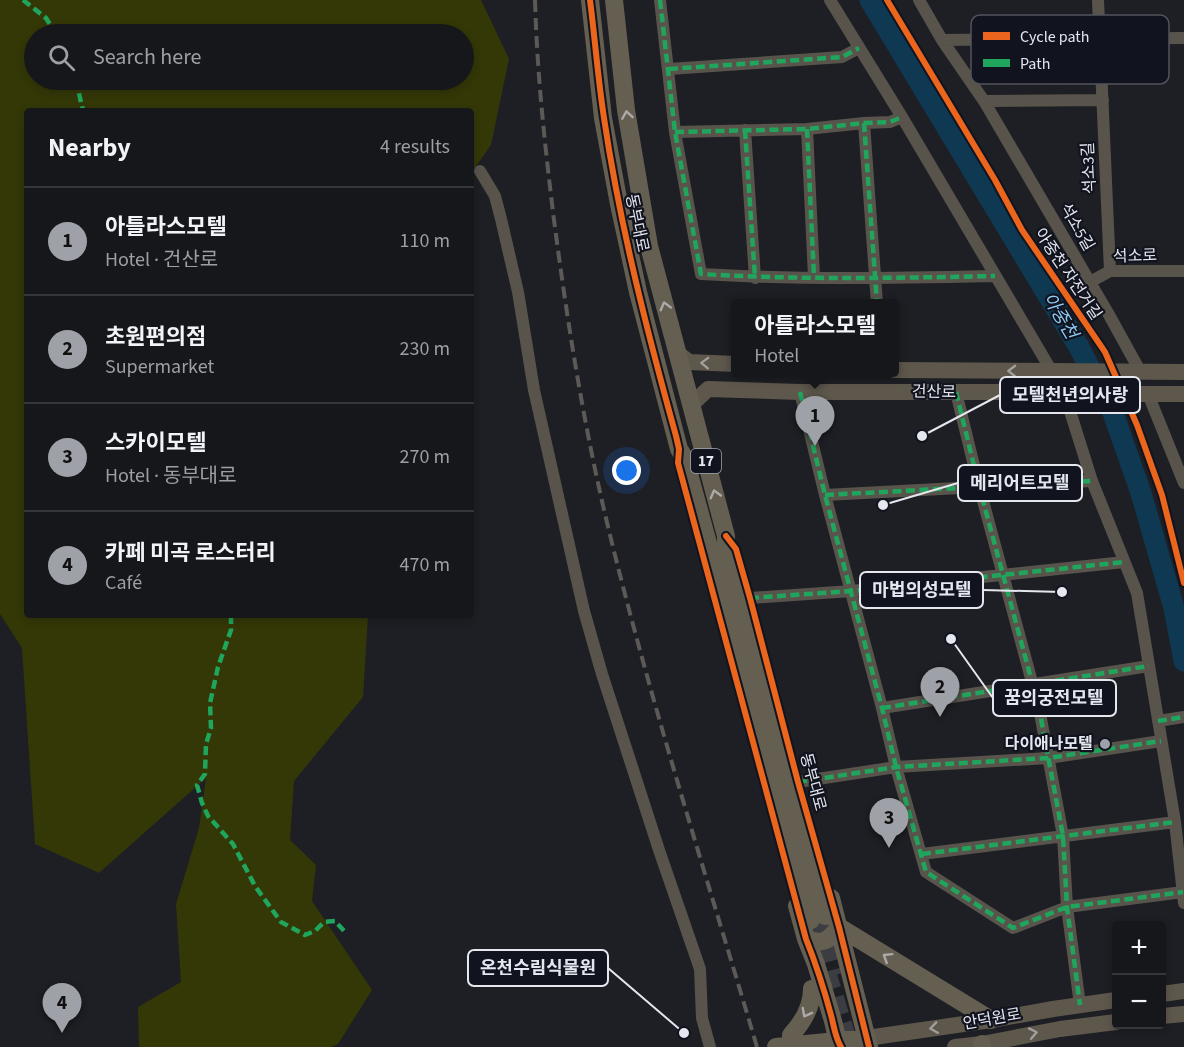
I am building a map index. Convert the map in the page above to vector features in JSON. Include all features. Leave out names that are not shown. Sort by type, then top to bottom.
[{"type":"main road","name":"동부대로","points":[[590,0],[603,118],[619,204],[641,303],[679,448],[685,459],[825,921],[868,1043]]},
{"type":"main road","name":"동부대로","points":[[615,0],[626,110],[649,246],[726,536],[726,552],[776,744],[825,921]]},
{"type":"main road","points":[[679,448],[678,463],[806,939],[823,986],[839,1044]]},
{"type":"main road","name":"동부대로","points":[[726,536],[736,549],[798,782],[825,921]]},
{"type":"main road","points":[[806,939],[814,942],[825,941],[833,936],[825,921]]},
{"type":"main road","points":[[825,921],[991,1020]]},
{"type":"main road","points":[[784,1046],[800,1025],[812,1002],[812,989],[823,986]]},
{"type":"main road","points":[[784,1046],[868,1043]]},
{"type":"street","points":[[660,0],[675,132],[701,274],[755,278],[995,276]]},
{"type":"street","points":[[800,392],[896,767],[926,872],[1013,928],[1067,907],[1183,897],[1175,822],[1137,592],[1092,481],[1070,392],[1052,371],[830,0]]},
{"type":"street","name":"석소5길","points":[[920,0],[942,40],[971,82]]},
{"type":"street","name":"석소3길","points":[[1098,0],[1099,15]]},
{"type":"street","points":[[1169,38],[1184,38]]},
{"type":"street","points":[[942,40],[971,40]]},
{"type":"street","points":[[669,69],[842,57],[860,48]]},
{"type":"street","name":"석소5길","points":[[972,84],[1090,282],[1136,372]]},
{"type":"street","name":"석소3길","points":[[1102,84],[1110,271]]},
{"type":"street","points":[[984,101],[1103,100]]},
{"type":"street","points":[[675,132],[807,129],[890,122],[902,117]]},
{"type":"street","points":[[864,123],[877,299]]},
{"type":"street","points":[[807,129],[814,277]]},
{"type":"street","points":[[745,130],[755,278]]},
{"type":"street","points":[[480,171],[495,196],[501,219],[518,292],[534,390],[584,611],[655,839],[700,969],[702,1018],[710,1047]]},
{"type":"street","name":"석소로","points":[[1090,282],[1110,271],[1184,271]]},
{"type":"street","points":[[677,353],[689,362],[731,364]]},
{"type":"street","name":"건산로","points":[[899,370],[1184,372]]},
{"type":"street","name":"건산로","points":[[691,405],[708,389],[800,392],[1184,394]]},
{"type":"street","points":[[956,392],[1039,708],[1063,836],[1067,907],[1080,1005]]},
{"type":"street","points":[[1143,394],[1184,483]]},
{"type":"street","points":[[825,495],[1092,481]]},
{"type":"street","points":[[750,598],[851,591],[1125,562]]},
{"type":"street","points":[[882,708],[1149,666]]},
{"type":"street","points":[[1159,721],[1184,717]]},
{"type":"street","points":[[798,782],[896,767],[1048,758],[1161,741]]},
{"type":"street","points":[[922,854],[1175,822]]},
{"type":"street","points":[[1166,993],[1184,991]]},
{"type":"street","name":"안덕원로","points":[[868,1043],[1112,1001]]},
{"type":"street","points":[[1166,1016],[1184,1014]]},
{"type":"street","name":"안덕원로","points":[[955,1047],[982,1045],[1052,1030],[1112,1022]]},
{"type":"green space","points":[[0,0],[481,0],[509,59],[491,145],[474,169],[474,108],[24,108],[24,618],[368,618],[363,697],[294,781],[290,840],[316,865],[312,901],[372,990],[338,1044],[331,1047],[139,1047],[138,1007],[181,982],[176,904],[199,828],[206,778],[99,873],[35,844],[22,648],[0,614]]},
{"type":"waterway","name":"아중천","points":[[870,0],[1079,347],[1113,413],[1141,493],[1174,608],[1184,661]]},
{"type":"tunnel","points":[[825,916],[842,973]]},
{"type":"tunnel","points":[[811,920],[850,1047]]},
{"type":"railway","points":[[535,0],[542,110],[554,220],[571,340],[593,460],[644,667],[757,1047]]},
{"type":"marked path","points":[[23,0],[46,18],[50,24]]},
{"type":"marked path","points":[[660,0],[675,132],[701,274],[811,278],[995,276]]},
{"type":"marked path","points":[[669,69],[842,57],[859,48]]},
{"type":"marked path","points":[[78,90],[82,108]]},
{"type":"marked path","points":[[675,132],[807,129],[890,122],[902,117]]},
{"type":"marked path","points":[[864,123],[877,299]]},
{"type":"marked path","points":[[807,129],[814,277]]},
{"type":"marked path","points":[[745,130],[755,278]]},
{"type":"marked path","points":[[800,392],[896,767],[926,872],[1013,928],[1067,907],[1183,892]]},
{"type":"marked path","points":[[956,392],[1039,708],[1063,836],[1067,907],[1080,1005]]},
{"type":"marked path","points":[[825,495],[1092,481]]},
{"type":"marked path","points":[[750,598],[851,591],[1124,562]]},
{"type":"marked path","points":[[231,618],[231,630],[218,667],[210,703],[211,728],[206,744],[205,774],[197,785],[202,803],[208,816],[233,844],[255,886],[281,922],[305,935],[315,931],[324,922],[335,921],[345,932]]},
{"type":"marked path","points":[[882,708],[1149,666]]},
{"type":"marked path","points":[[1158,721],[1184,717]]},
{"type":"marked path","points":[[798,782],[896,767],[1048,758],[1161,741]]},
{"type":"marked path","points":[[922,854],[1175,822]]},
{"type":"cycle path","points":[[590,0],[610,158],[626,238],[679,449],[678,463],[806,939],[841,1047]]},
{"type":"cycle path","name":"아중천 자전거길","points":[[887,0],[995,180],[1022,230],[1105,352],[1137,425],[1162,495],[1184,583]]},
{"type":"cycle path","points":[[726,536],[736,549],[750,598],[869,1047]]},
{"type":"place","name":"모텔천년의사랑","points":[[922,436]]},
{"type":"place","name":"아틀라스모텔","points":[[815,446]]},
{"type":"place","name":"메리어트모텔","points":[[883,505]]},
{"type":"place","name":"마법의성모텔","points":[[1062,592]]},
{"type":"place","name":"꿈의궁전모텔","points":[[951,639]]},
{"type":"place","name":"초원편의점","points":[[940,717]]},
{"type":"place","name":"다이애나모텔","points":[[1105,744]]},
{"type":"place","name":"스카이모텔","points":[[889,848]]},
{"type":"place","name":"카페 미곡 로스터리","points":[[62,1033]]},
{"type":"place","name":"온천수림식물원","points":[[684,1033]]}]
